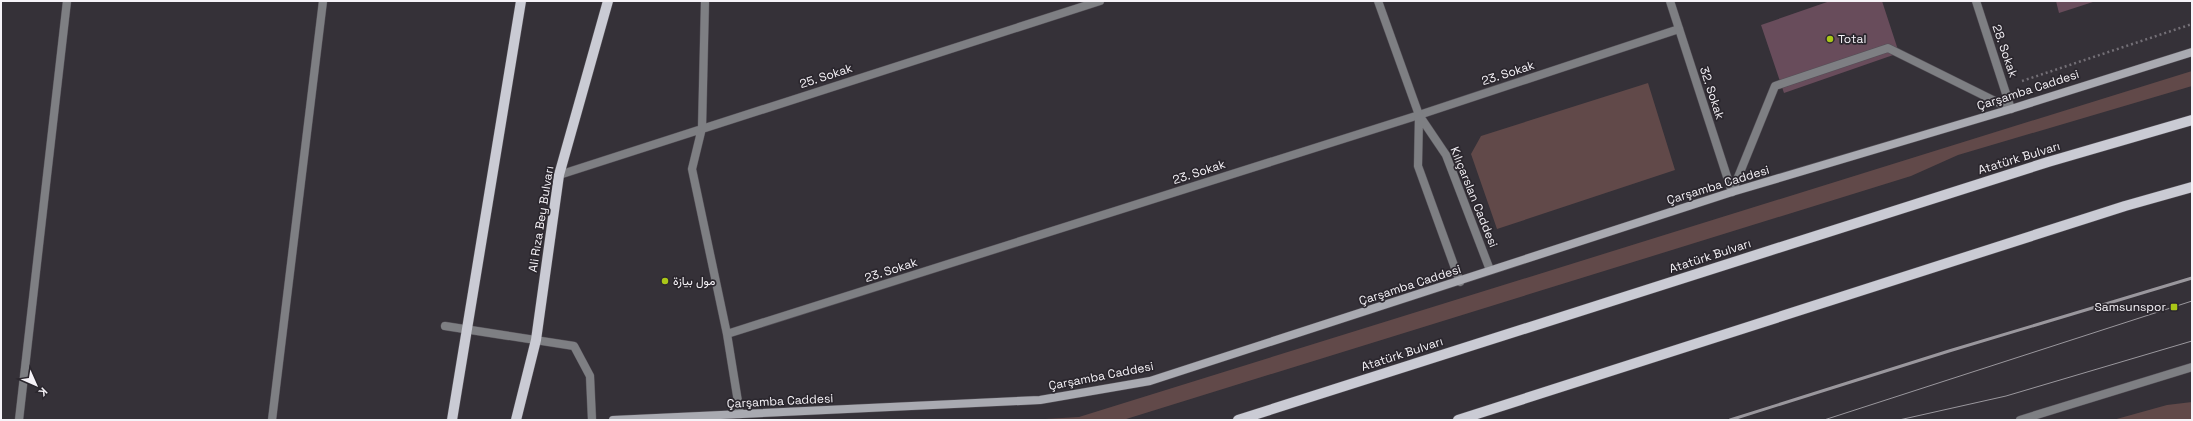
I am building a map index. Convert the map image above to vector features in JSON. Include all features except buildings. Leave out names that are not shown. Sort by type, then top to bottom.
[{"type":"main road","points":[[452,420],[468,331],[521,1]]},
{"type":"main road","name":"Ali Rıza Bey Bulvarı","points":[[516,420],[536,340],[559,175],[608,1]]},
{"type":"main road","name":"Çarşamba Caddesi","points":[[613,420],[1040,400],[1150,381],[1460,282],[1490,270],[1732,192],[2011,109],[2192,52]]},
{"type":"main road","name":"Atatürk Bulvarı","points":[[1238,420],[2048,162],[2192,120]]},
{"type":"main road","points":[[1458,420],[2110,211],[2192,187]]},
{"type":"street","points":[[19,420],[67,1]]},
{"type":"street","points":[[272,420],[323,1]]},
{"type":"street","points":[[705,1],[702,128],[692,169],[726,334],[740,414]]},
{"type":"street","name":"25. Sokak","points":[[559,175],[1100,1]]},
{"type":"street","name":"Kılıçarslan Caddesi","points":[[1378,1],[1419,115],[1446,155],[1490,270]]},
{"type":"street","name":"32. Sokak","points":[[1670,1],[1732,192]]},
{"type":"street","name":"28. Sokak","points":[[1976,1],[2011,109]]},
{"type":"street","name":"23. Sokak","points":[[726,334],[1419,115],[1679,29]]},
{"type":"street","points":[[1732,192],[1775,86],[1888,48],[2011,109]]},
{"type":"street","name":"Kılıçarslan Caddesi","points":[[1419,115],[1418,166],[1460,282]]},
{"type":"street","points":[[445,326],[468,331],[574,346],[590,376],[592,420]]},
{"type":"street","points":[[2020,420],[2192,367]]},
{"type":"path","points":[[2005,87],[2192,24]]},
{"type":"shaded area","points":[[2192,71],[2192,86],[1958,155],[1911,176],[1123,420],[1028,420],[1079,417]]},
{"type":"shaded area","points":[[1648,83],[1675,170],[1497,229],[1471,154],[1481,136]]},
{"type":"shaded area","points":[[2192,402],[2192,420],[2113,420],[2167,405]]},
{"type":"tram line","points":[[1824,420],[2192,301]]},
{"type":"tram line","points":[[1899,420],[2006,396],[2192,341]]},
{"type":"railway","points":[[1730,420],[1949,351],[2192,278]]},
{"type":"place","name":"Total","points":[[1830,39]]},
{"type":"place","name":"مول بيازة","points":[[665,281]]},
{"type":"place","name":"Samsunspor","points":[[2174,307]]}]
